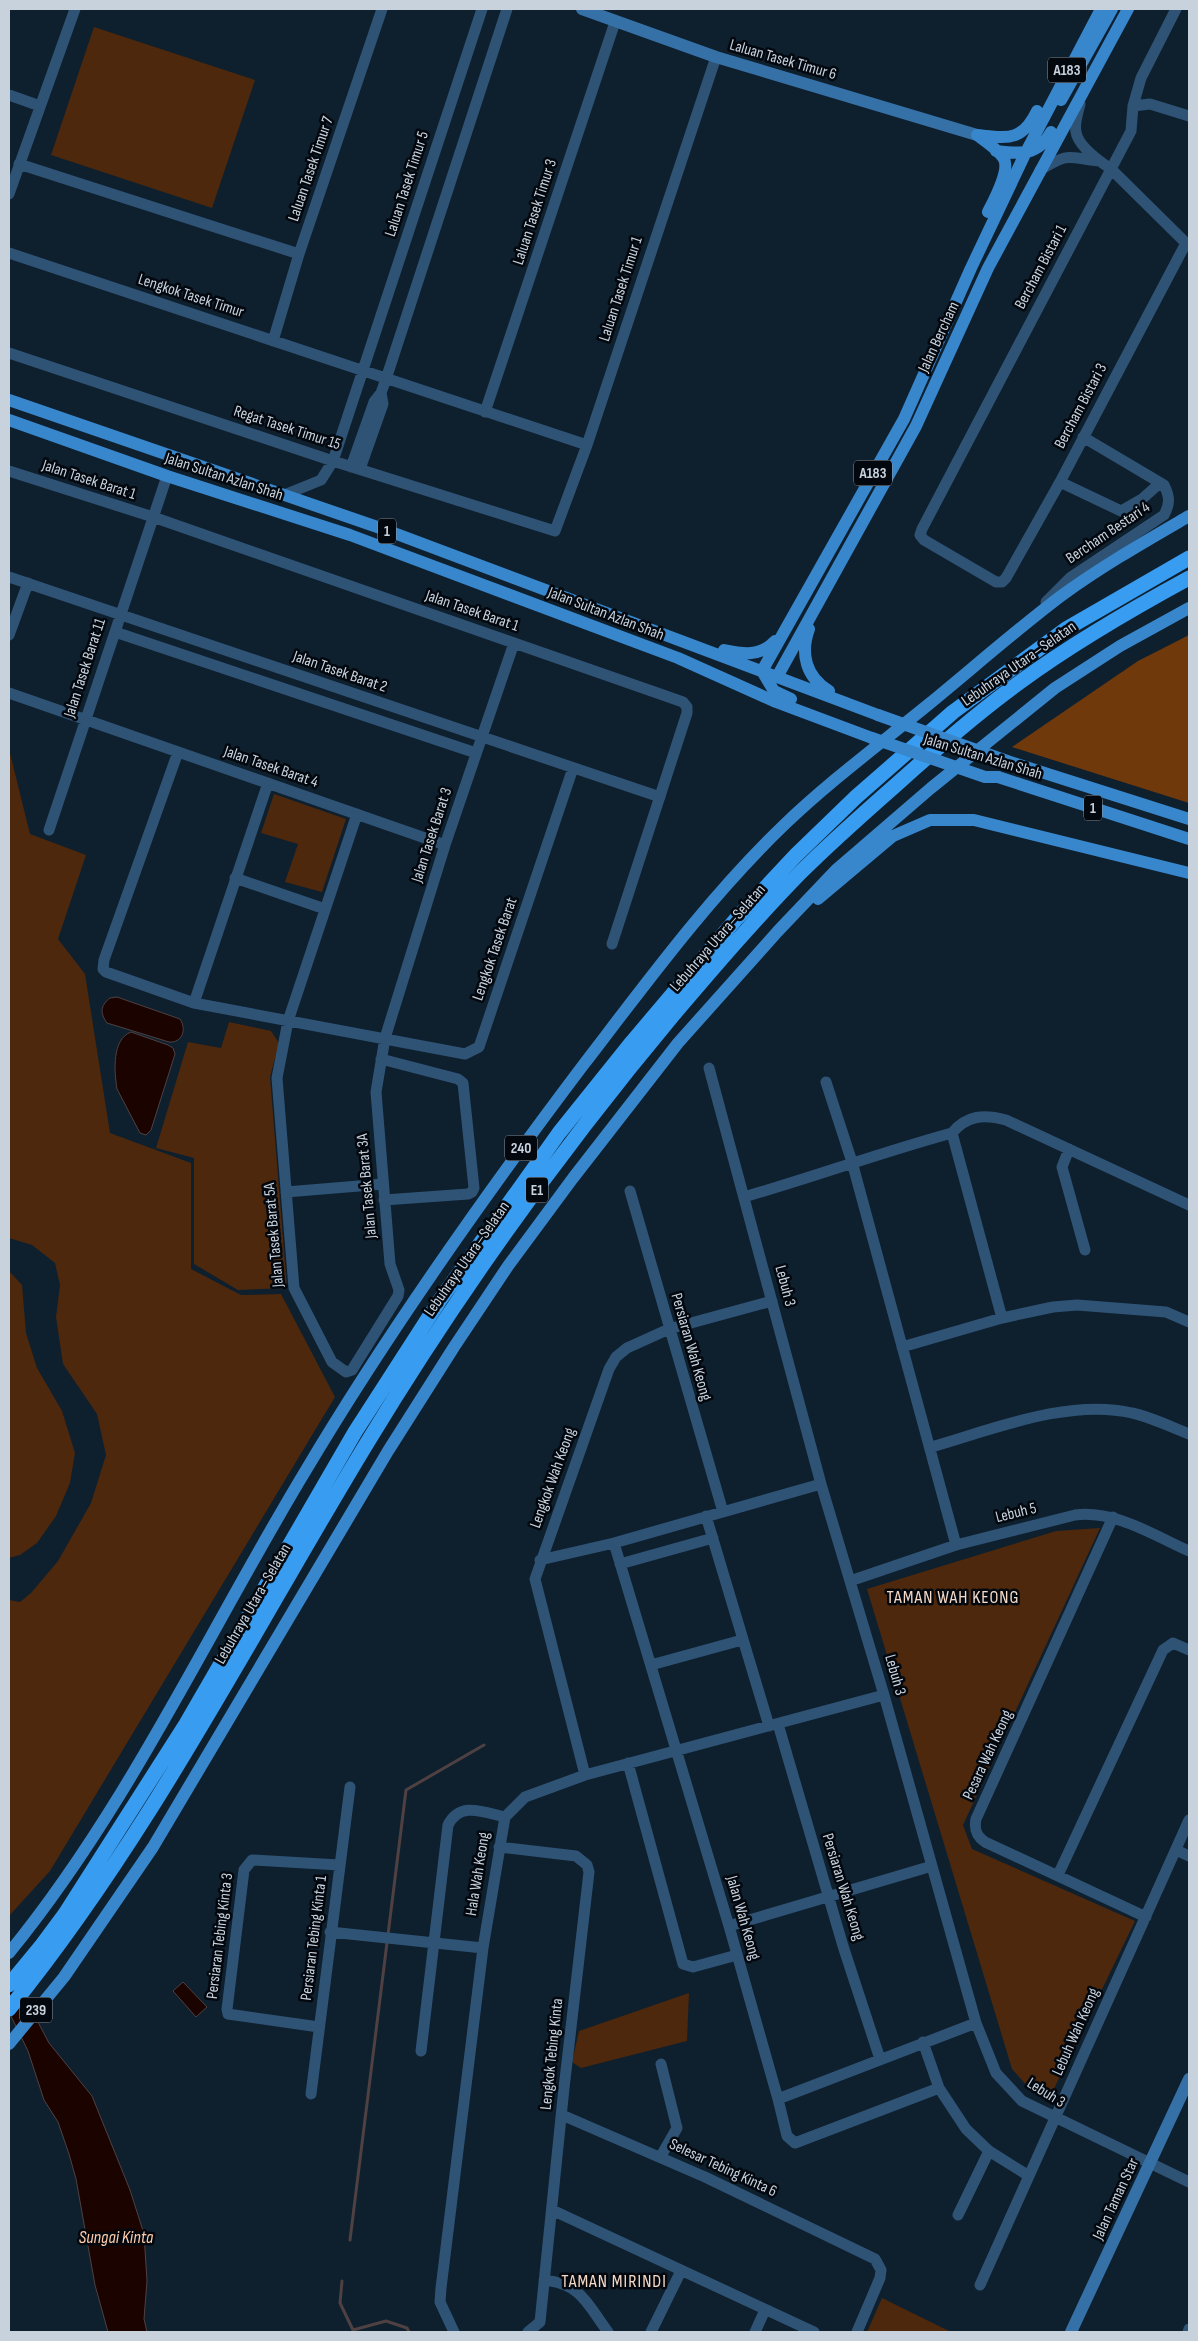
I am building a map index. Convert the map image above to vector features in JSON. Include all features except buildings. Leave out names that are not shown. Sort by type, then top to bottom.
[{"type":"highway","name":"Lebuhraya Utara–Selatan","points":[[9,2008],[48,1949],[65,1914],[186,1724],[355,1432],[440,1300],[559,1133],[632,1042],[737,918],[796,855],[856,797],[953,712],[1066,630],[1189,558]]},
{"type":"highway","name":"Lebuhraya Utara–Selatan","points":[[9,1985],[48,1949],[92,1899],[178,1767],[367,1444],[462,1292],[570,1144],[639,1056],[745,931],[804,869],[969,720],[1025,678],[1070,648],[1189,578]]},
{"type":"main road","name":"Jalan Bercham","points":[[768,676],[786,629],[904,419],[971,268],[1026,152],[1101,9]]},
{"type":"main road","points":[[1036,132],[1063,97],[1112,9]]},
{"type":"main road","name":"Jalan Bercham","points":[[768,676],[866,514],[916,426],[988,268],[1128,9]]},
{"type":"main road","points":[[977,135],[1004,138],[1017,135],[1026,129],[1079,36],[1091,25]]},
{"type":"main road","points":[[996,151],[1013,153],[1038,149],[1044,144],[1070,98],[1086,84]]},
{"type":"main road","points":[[971,268],[975,243],[1005,173],[1005,161],[977,135]]},
{"type":"main road","name":"Jalan Sultan Azlan Shah","points":[[9,400],[396,534],[768,676],[1008,761],[1189,819]]},
{"type":"main road","name":"Jalan Sultan Azlan Shah","points":[[9,420],[166,476],[350,535],[678,658],[785,706],[874,734],[985,777],[998,777],[1189,839]]},
{"type":"main road","points":[[853,705],[818,684],[810,673],[805,658],[805,642],[808,630],[866,523],[866,514]]},
{"type":"main road","name":"240","points":[[9,1953],[26,1932],[123,1790],[302,1475],[358,1384],[451,1244],[625,1011],[735,876],[784,826],[849,767],[928,705],[1024,625],[1066,593],[1130,550],[1189,516]]},
{"type":"main road","name":"239","points":[[9,2044],[64,1977],[153,1847],[388,1452],[508,1266],[573,1178],[678,1043],[778,931],[837,869],[931,788],[1055,688],[1120,646],[1189,608]]},
{"type":"main road","points":[[1120,646],[1189,617]]},
{"type":"main road","points":[[680,641],[739,654],[752,654],[766,650],[786,629]]},
{"type":"main road","points":[[729,681],[753,685],[768,676],[780,695],[874,734]]},
{"type":"main road","points":[[778,931],[893,836],[930,820],[974,820],[1189,873]]},
{"type":"street","points":[[9,194],[75,9]]},
{"type":"street","name":"Laluan Tasek Timur 7","points":[[272,341],[299,254],[382,9]]},
{"type":"street","name":"Laluan Tasek Timur 5","points":[[363,370],[482,9]]},
{"type":"street","points":[[356,468],[383,404],[381,393],[507,9]]},
{"type":"street","name":"Laluan Tasek Timur 6","points":[[582,9],[716,57],[977,135]]},
{"type":"street","name":"Bercham Bistari 1","points":[[1002,582],[996,582],[932,545],[920,535],[1131,131],[1133,106],[1141,78],[1176,9]]},
{"type":"street","name":"Laluan Tasek Timur 3","points":[[485,412],[615,22]]},
{"type":"street","name":"Laluan Tasek Timur 1","points":[[555,531],[587,445],[716,57]]},
{"type":"street","points":[[1086,84],[1076,121],[1076,134],[1100,162],[1111,169],[1188,244]]},
{"type":"street","points":[[9,95],[40,106]]},
{"type":"street","points":[[1133,106],[1150,104],[1189,116]]},
{"type":"street","points":[[1040,170],[1064,157],[1076,157],[1100,162]]},
{"type":"street","points":[[19,164],[299,254]]},
{"type":"street","name":"Bercham Bistari 3","points":[[1002,582],[1060,482],[1188,244]]},
{"type":"street","name":"Lengkok Tasek Timur","points":[[9,253],[587,445]]},
{"type":"street","name":"Regat Tasek Timur 15","points":[[9,353],[333,461],[555,531]]},
{"type":"street","points":[[284,495],[321,480],[333,461],[363,370]]},
{"type":"street","name":"Bercham Bestari 4","points":[[1024,625],[1071,577],[1164,515],[1170,505],[1169,494],[1160,483],[1083,437]]},
{"type":"street","name":"Jalan Tasek Barat 1","points":[[9,471],[153,517],[683,702],[687,707],[688,714],[612,944]]},
{"type":"street","name":"Jalan Tasek Barat 11","points":[[49,830],[166,476]]},
{"type":"street","points":[[1060,482],[1121,511],[1142,499],[1160,483]]},
{"type":"street","name":"Jalan Tasek Barat 2","points":[[9,577],[660,797]]},
{"type":"street","points":[[9,635],[28,583]]},
{"type":"street","points":[[115,632],[476,753]]},
{"type":"street","name":"Jalan Tasek Barat 3","points":[[385,1038],[476,753],[514,643]]},
{"type":"street","name":"Jalan Tasek Barat 4","points":[[9,692],[446,845]]},
{"type":"street","name":"Lengkok Tasek Barat","points":[[178,752],[104,960],[103,969],[110,975],[194,1003],[465,1054],[479,1046],[573,768]]},
{"type":"street","points":[[194,1003],[268,783]]},
{"type":"street","name":"Jalan Tasek Barat 5A","points":[[358,814],[288,1021],[277,1078],[294,1288],[334,1365],[346,1372],[352,1370],[380,1325]]},
{"type":"street","points":[[235,878],[325,908]]},
{"type":"street","name":"Jalan Tasek Barat 3A","points":[[380,1325],[398,1296],[399,1290],[390,1264],[376,1092],[385,1038]]},
{"type":"street","points":[[381,1059],[458,1079],[463,1083],[474,1188],[468,1194],[384,1200]]},
{"type":"street","name":"Lebuh 3","points":[[709,1068],[821,1484],[884,1696],[976,2023],[996,2073],[1022,2101],[1189,2182]]},
{"type":"street","points":[[826,1082],[852,1162],[931,1447],[956,1545]]},
{"type":"street","points":[[744,1197],[800,1181],[852,1162],[952,1133],[968,1118],[978,1116],[1006,1120],[1189,1205]]},
{"type":"street","points":[[952,1133],[1002,1318]]},
{"type":"street","points":[[1069,1149],[1062,1167],[1085,1250]]},
{"type":"street","points":[[286,1192],[383,1184]]},
{"type":"street","name":"Persiaran Wah Keong","points":[[630,1191],[723,1512]]},
{"type":"street","name":"Lengkok Wah Keong","points":[[585,1775],[535,1584],[540,1560],[609,1369],[616,1356],[627,1348],[669,1329],[772,1301]]},
{"type":"street","points":[[902,1347],[1002,1318],[1053,1307],[1077,1305],[1166,1312],[1189,1322]]},
{"type":"street","points":[[931,1447],[1037,1417],[1072,1411],[1100,1410],[1132,1413],[1189,1434]]},
{"type":"street","points":[[540,1560],[614,1543],[821,1484]]},
{"type":"street","name":"Lebuh 5","points":[[850,1581],[956,1545],[1075,1514],[1093,1513],[1113,1517],[1189,1551]]},
{"type":"street","name":"Persiaran Wah Keong","points":[[706,1516],[742,1640],[773,1725],[880,2059]]},
{"type":"street","name":"Pesara Wah Keong","points":[[1113,1517],[975,1824],[977,1835],[985,1842],[1146,1916]]},
{"type":"street","points":[[620,1564],[713,1538]]},
{"type":"street","name":"Jalan Wah Keong","points":[[614,1543],[738,1955],[788,2139],[795,2143],[939,2088]]},
{"type":"street","points":[[651,1665],[742,1640]]},
{"type":"street","points":[[1058,1875],[1163,1650],[1173,1643],[1189,1650]]},
{"type":"street","name":"Hala Wah Keong","points":[[454,2332],[440,2302],[440,2288],[483,1948],[504,1817],[525,1797],[585,1775],[628,1762],[884,1696]]},
{"type":"street","points":[[628,1762],[683,1964],[693,1968],[738,1955]]},
{"type":"street","name":"Persiaran Tebing Kinta 1","points":[[311,2094],[330,1932],[350,1787]]},
{"type":"street","points":[[420,2051],[435,1943],[448,1825],[453,1816],[459,1811],[472,1810],[504,1817]]},
{"type":"street","name":"Lebuh Wah Keong","points":[[980,2285],[1189,1820]]},
{"type":"street","name":"Lengkok Tebing Kinta","points":[[499,1847],[576,1856],[587,1865],[589,1872],[540,2322],[528,2332]]},
{"type":"street","points":[[1176,1850],[1189,1856]]},
{"type":"street","name":"Persiaran Tebing Kinta 3","points":[[319,2027],[228,2014],[227,2009],[244,1870],[252,1860],[339,1865]]},
{"type":"street","points":[[729,1926],[932,1866]]},
{"type":"street","points":[[330,1932],[483,1948]]},
{"type":"street","points":[[778,2099],[976,2023]]},
{"type":"street","points":[[923,2042],[939,2088],[966,2129],[989,2151],[1029,2176]]},
{"type":"street","points":[[660,2064],[677,2128],[661,2156]]},
{"type":"street","name":"Jalan Taman Star","points":[[1071,2332],[1189,2078]]},
{"type":"street","name":"Selesar Tebing Kinta 6","points":[[562,2115],[661,2156],[868,2255],[879,2264],[880,2278],[857,2332]]},
{"type":"street","points":[[958,2215],[989,2151]]},
{"type":"street","points":[[552,2210],[814,2332]]},
{"type":"street","points":[[651,2332],[681,2270]]},
{"type":"street","points":[[544,2280],[562,2282],[576,2290],[608,2332]]},
{"type":"street","points":[[755,2332],[765,2310]]},
{"type":"street","points":[[1188,2332],[1189,2328]]},
{"type":"shaded area","points":[[94,27],[255,80],[212,208],[51,155]]},
{"type":"shaded area","points":[[1189,635],[1189,803],[1012,747],[1138,661]]},
{"type":"shaded area","points":[[9,749],[30,834],[86,855],[58,939],[85,974],[110,1133],[191,1163],[191,1269],[241,1295],[281,1294],[335,1397],[50,1871],[9,1916],[9,1600],[20,1602],[31,1593],[58,1561],[91,1503],[106,1455],[97,1414],[63,1364],[56,1317],[60,1285],[55,1263],[32,1245],[9,1238]]},
{"type":"shaded area","points":[[274,794],[346,819],[322,892],[285,882],[298,844],[261,833]]},
{"type":"shaded area","points":[[229,1022],[271,1031],[279,1043],[270,1077],[287,1288],[238,1290],[194,1264],[194,1158],[156,1148],[188,1042],[221,1048]]},
{"type":"shaded area","points":[[9,1271],[22,1285],[26,1333],[37,1368],[62,1411],[75,1453],[70,1483],[56,1516],[37,1543],[20,1555],[9,1558]]},
{"type":"shaded area","points":[[1100,1528],[963,1825],[972,1849],[1135,1921],[1049,2099],[1028,2087],[1012,2069],[867,1589],[1056,1531]]},
{"type":"shaded area","points":[[689,1993],[687,2041],[581,2068],[572,2062],[579,2031]]},
{"type":"shaded area","points":[[882,2298],[951,2332],[867,2332]]},
{"type":"water","points":[[117,997],[180,1019],[183,1027],[182,1035],[177,1040],[169,1042],[107,1023],[102,1013],[104,1004],[110,998]]},
{"type":"water","points":[[131,1032],[168,1045],[173,1048],[175,1054],[151,1130],[146,1135],[140,1133],[117,1089],[115,1065],[117,1048],[120,1041]]},
{"type":"water","name":"Sungai Kinta","points":[[9,1967],[49,2043],[92,2096],[130,2190],[144,2234],[147,2281],[144,2319],[147,2332],[108,2332],[95,2285],[76,2179],[69,2154],[58,2122],[44,2100],[28,2051],[9,2012]]},
{"type":"water","points":[[183,1982],[207,2007],[196,2017],[173,1991]]},
{"type":"waterway","points":[[350,2240],[406,1790],[484,1745]]},
{"type":"waterway","points":[[342,2281],[340,2303],[353,2330],[386,2321],[407,2328],[409,2332]]},
{"type":"district","name":"TAMAN WAH KEONG","points":[[953,1597]]},
{"type":"district","name":"TAMAN MIRINDI","points":[[614,2281]]}]
